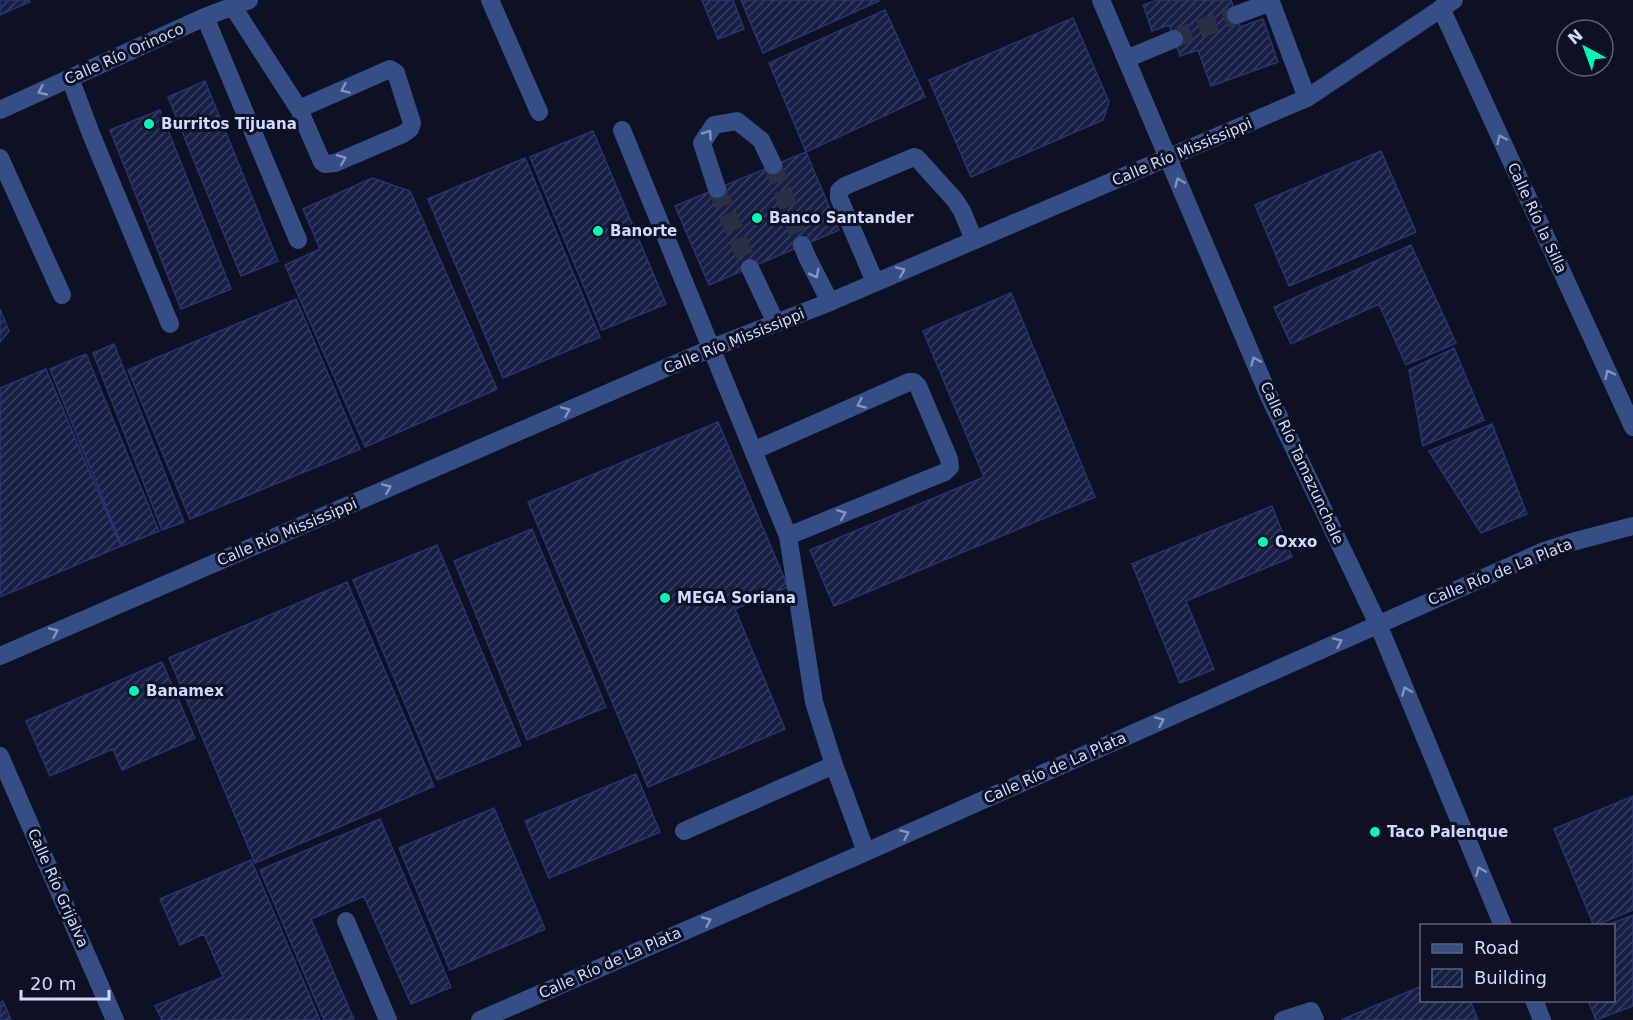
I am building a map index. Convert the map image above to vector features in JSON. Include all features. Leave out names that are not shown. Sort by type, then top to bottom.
[{"type":"street","points":[[490,0],[539,112]]},
{"type":"street","name":"Calle Río Tamazunchale","points":[[1101,0],[1269,396],[1378,624],[1502,924]]},
{"type":"street","points":[[1236,15],[1271,2],[1307,98]]},
{"type":"street","points":[[241,4],[299,109],[320,160],[326,164],[335,163],[403,134],[410,129],[412,123],[396,73],[390,69],[299,109]]},
{"type":"street","name":"Calle Río Orinoco","points":[[0,110],[205,17],[241,4]]},
{"type":"street","name":"Calle Río Mississippi","points":[[0,656],[712,348],[830,302],[1307,98],[1447,4]]},
{"type":"street","name":"Calle Río la Silla","points":[[1447,4],[1633,427]]},
{"type":"street","points":[[205,17],[298,240]]},
{"type":"street","points":[[1126,58],[1174,39]]},
{"type":"street","points":[[70,78],[170,324]]},
{"type":"street","points":[[717,189],[702,143],[714,125],[737,121],[761,140],[773,165]]},
{"type":"street","points":[[622,130],[788,536],[814,702],[866,852]]},
{"type":"street","points":[[875,282],[839,198],[839,191],[845,186],[914,157],[917,158],[958,205],[974,240]]},
{"type":"street","points":[[0,158],[62,295]]},
{"type":"street","points":[[802,245],[830,302]]},
{"type":"street","points":[[750,267],[776,323]]},
{"type":"street","points":[[753,451],[909,382],[915,382],[949,459],[950,467],[945,472],[788,536]]},
{"type":"street","name":"Calle Río de La Plata","points":[[480,1020],[866,852],[1544,551],[1633,526]]},
{"type":"street","name":"Calle Río Grijalva","points":[[0,756],[115,1020]]},
{"type":"street","points":[[684,831],[834,765]]},
{"type":"street","points":[[346,921],[388,1020]]},
{"type":"street","points":[[1535,1002],[1542,1020]]},
{"type":"street","points":[[1283,1020],[1311,1011],[1315,1020]]},
{"type":"building","points":[[0,0],[29,0],[30,2],[0,15]]},
{"type":"building","points":[[702,0],[733,0],[744,29],[718,39]]},
{"type":"building","points":[[741,0],[878,0],[879,1],[763,53]]},
{"type":"building","points":[[1158,0],[1231,0],[1240,27],[1263,19],[1278,62],[1211,86],[1198,50],[1180,56],[1169,25],[1152,31],[1143,5]]},
{"type":"building","points":[[885,10],[925,97],[806,152],[769,63]]},
{"type":"building","points":[[1073,18],[1109,102],[1103,120],[971,177],[929,80]]},
{"type":"building","points":[[205,81],[278,261],[241,276],[168,97]]},
{"type":"building","points":[[160,110],[231,289],[181,309],[110,130]]},
{"type":"building","name":"Banorte","points":[[593,131],[666,304],[602,330],[530,157]]},
{"type":"building","points":[[1381,151],[1416,232],[1289,286],[1255,205]]},
{"type":"building","name":"Banco Santander","points":[[806,152],[839,230],[709,285],[675,206]]},
{"type":"building","points":[[525,158],[600,337],[503,378],[428,199]]},
{"type":"building","points":[[372,178],[410,191],[497,389],[365,447],[285,265],[320,249],[303,209]]},
{"type":"building","points":[[1411,245],[1456,343],[1406,365],[1379,304],[1291,344],[1274,307]]},
{"type":"building","points":[[1011,293],[1095,497],[834,606],[810,550],[984,477],[923,331]]},
{"type":"building","points":[[296,299],[360,449],[190,519],[128,370]]},
{"type":"building","points":[[0,309],[9,331],[0,342]]},
{"type":"building","points":[[114,344],[184,522],[162,530],[93,353]]},
{"type":"building","points":[[1454,348],[1484,420],[1423,446],[1409,370]]},
{"type":"building","points":[[86,354],[159,531],[122,546],[50,369]]},
{"type":"building","points":[[46,369],[121,546],[0,597],[0,388]]},
{"type":"building","name":"MEGA Soriana","points":[[718,422],[788,587],[735,609],[785,729],[648,787],[528,502]]},
{"type":"building","points":[[1492,424],[1527,514],[1481,533],[1429,451]]},
{"type":"building","points":[[1272,506],[1292,557],[1186,601],[1214,669],[1180,683],[1132,564]]},
{"type":"building","points":[[532,529],[606,707],[527,740],[454,561]]},
{"type":"building","points":[[437,545],[521,745],[437,780],[353,580]]},
{"type":"building","points":[[347,582],[434,786],[255,863],[169,658]]},
{"type":"building","name":"Banamex","points":[[162,662],[195,738],[122,770],[113,749],[50,776],[26,721]]},
{"type":"building","points":[[636,774],[660,832],[549,878],[525,821]]},
{"type":"building","points":[[1633,796],[1633,910],[1599,924],[1593,924],[1554,829]]},
{"type":"building","points":[[494,808],[545,929],[450,970],[399,848]]},
{"type":"building","points":[[380,819],[451,987],[411,1004],[364,896],[311,919],[354,1020],[324,1020],[260,870]]},
{"type":"building","points":[[251,860],[320,1020],[162,1020],[155,1006],[223,977],[204,934],[180,945],[160,899]]},
{"type":"building","points":[[1633,915],[1633,1006],[1596,1020],[1589,1002],[1615,1002],[1615,924],[1610,924]]},
{"type":"building","points":[[1420,987],[1420,1002],[1471,1002],[1478,1020],[1341,1020]]},
{"type":"building","points":[[3,1001],[11,1020],[0,1020],[0,1002]]},
{"type":"tunnel","points":[[1174,39],[1236,15]]},
{"type":"tunnel","points":[[773,165],[802,245]]},
{"type":"tunnel","points":[[717,189],[750,268]]},
{"type":"place","name":"Burritos Tijuana","points":[[149,124]]},
{"type":"place","name":"Banco Santander","points":[[757,218]]},
{"type":"place","name":"Banorte","points":[[598,231]]},
{"type":"place","name":"Oxxo","points":[[1263,542]]},
{"type":"place","name":"MEGA Soriana","points":[[665,598]]},
{"type":"place","name":"Banamex","points":[[134,691]]},
{"type":"place","name":"Taco Palenque","points":[[1375,832]]}]
